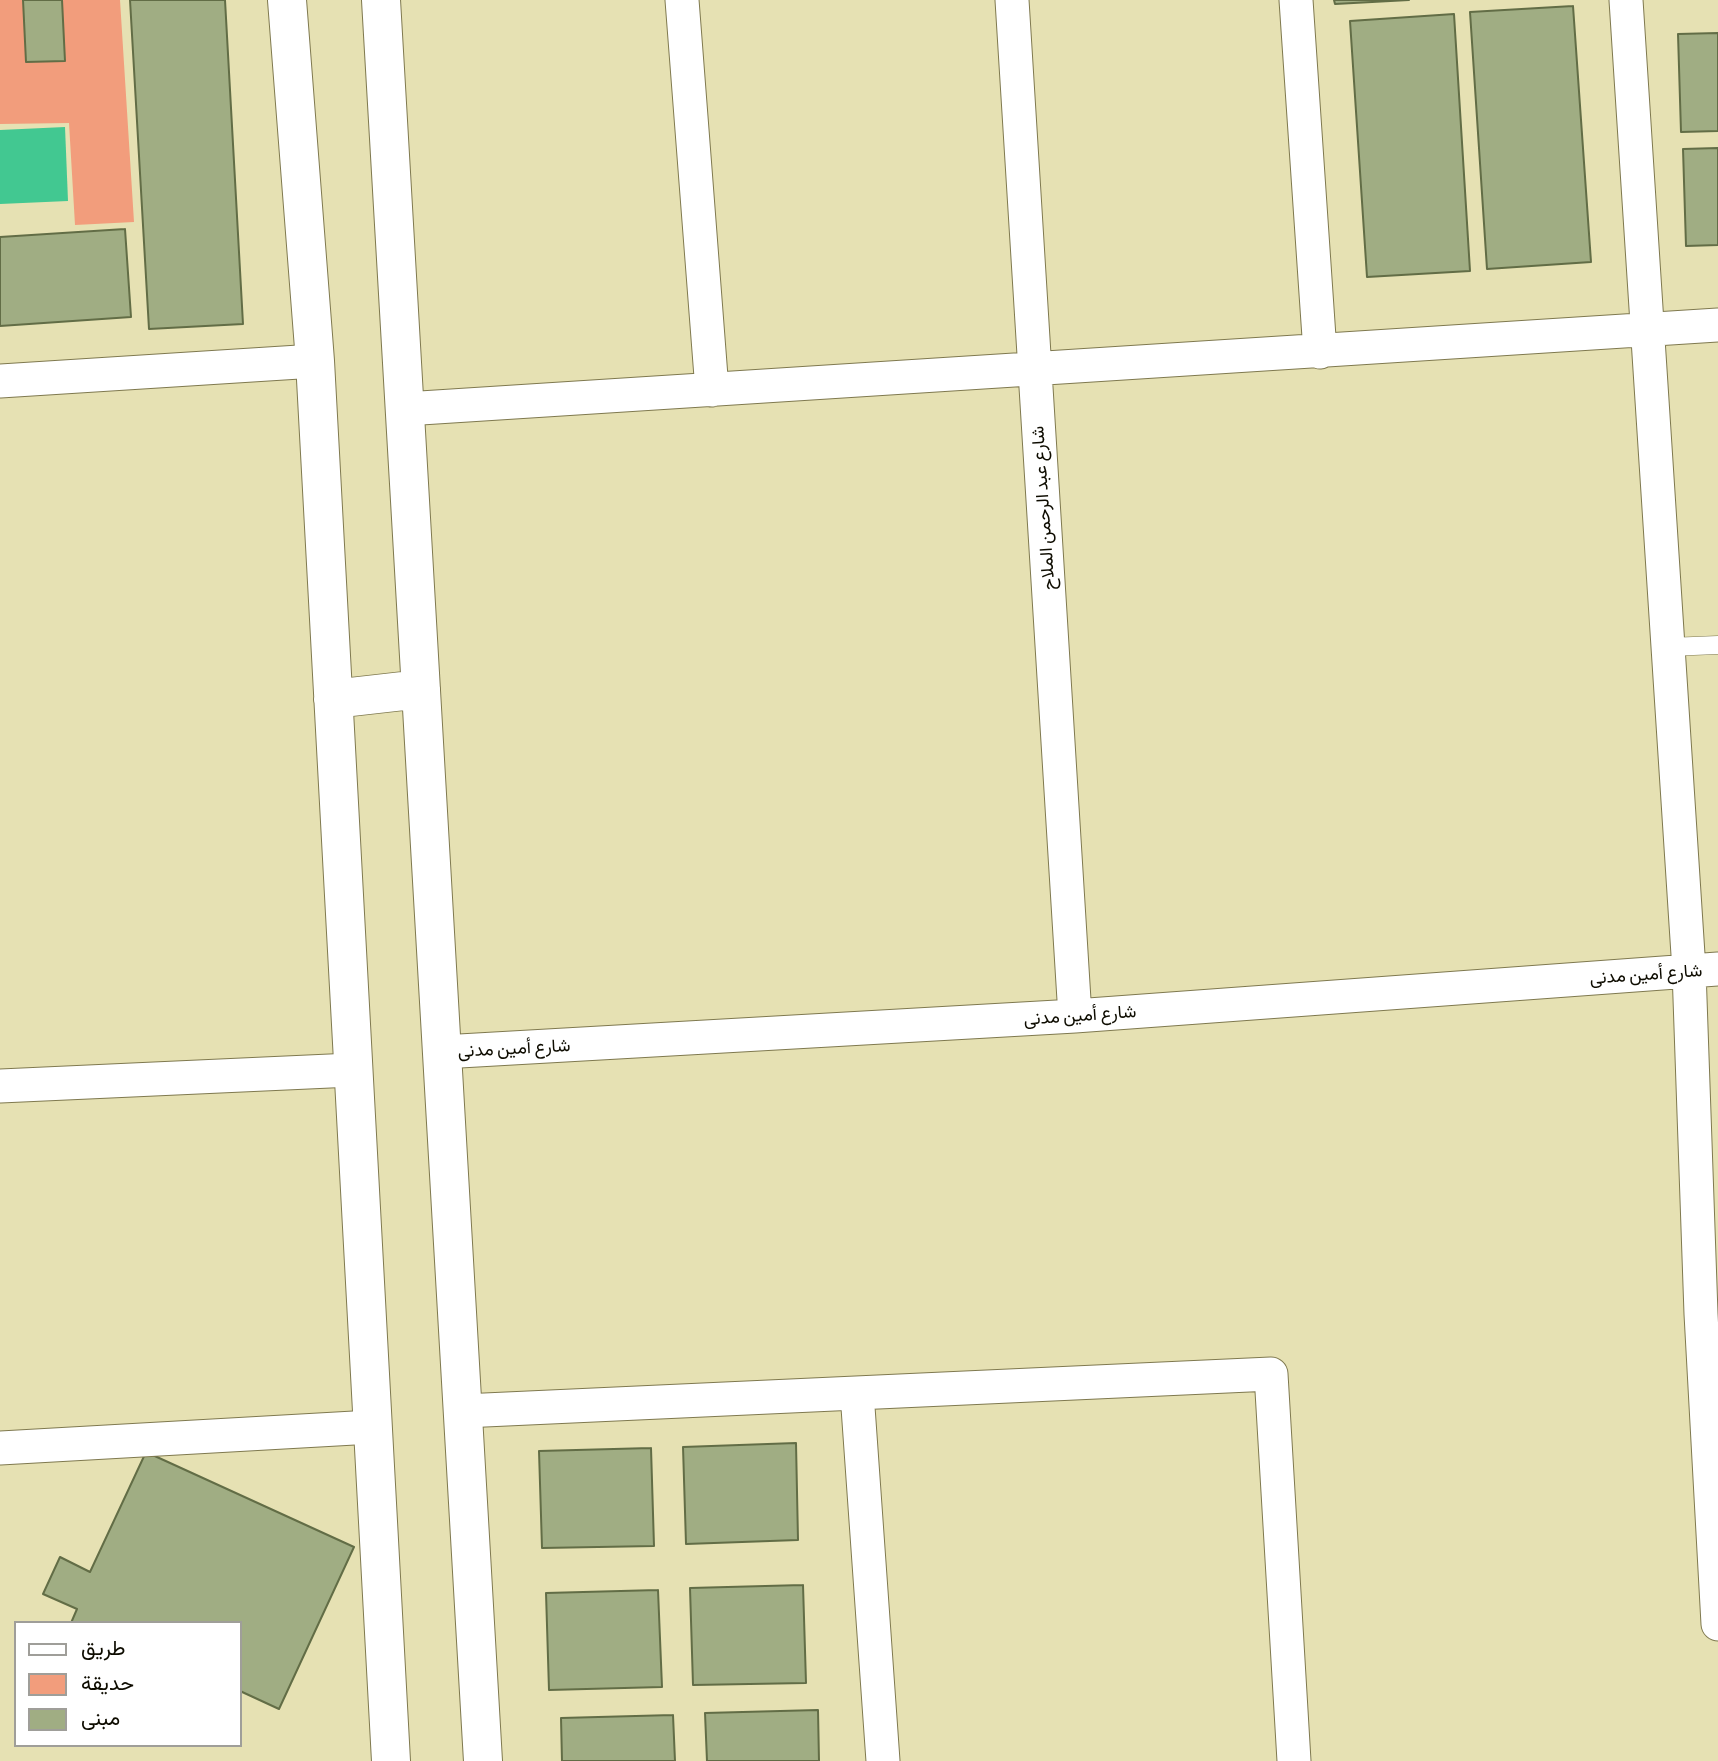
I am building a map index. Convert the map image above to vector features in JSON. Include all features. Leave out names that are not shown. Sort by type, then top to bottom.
[{"type":"street","points":[[287,0],[315,361],[391,1761]]},
{"type":"street","points":[[381,0],[483,1761]]},
{"type":"street","points":[[682,0],[712,390]]},
{"type":"street","name":"شارع عبد الرحمن الملاح","points":[[1012,0],[1075,1016]]},
{"type":"street","points":[[1296,0],[1320,352]]},
{"type":"street","points":[[1626,0],[1669,648],[1703,970],[1718,1624]]},
{"type":"street","points":[[405,409],[1718,325]]},
{"type":"street","points":[[0,381],[315,361]]},
{"type":"street","points":[[332,699],[421,689]]},
{"type":"street","name":"شارع أمين مدنى","points":[[442,1052],[1075,1016],[1703,970]]},
{"type":"street","points":[[0,1086],[352,1070]]},
{"type":"street","points":[[463,1412],[1271,1374],[1294,1761]]},
{"type":"street","points":[[857,1393],[883,1761]]},
{"type":"street","points":[[0,1448],[372,1427]]},
{"type":"lane","points":[[1669,648],[1718,645]]},
{"type":"green space","points":[[0,0],[120,0],[134,222],[75,225],[69,123],[0,124]]},
{"type":"shaded area","points":[[65,127],[68,201],[0,204],[0,130]]},
{"type":"building","points":[[23,0],[62,0],[65,61],[26,62]]},
{"type":"building","points":[[130,0],[225,0],[243,324],[149,329]]},
{"type":"building","points":[[1334,0],[1409,0],[1335,4]]},
{"type":"building","points":[[1573,6],[1591,262],[1487,269],[1470,12]]},
{"type":"building","points":[[1454,14],[1470,271],[1367,277],[1350,21]]},
{"type":"building","points":[[1718,33],[1718,131],[1681,132],[1678,34]]},
{"type":"building","points":[[1718,148],[1718,245],[1686,246],[1683,149]]},
{"type":"building","points":[[125,229],[131,317],[0,326],[0,237]]},
{"type":"building","points":[[796,1443],[798,1540],[686,1544],[683,1447]]},
{"type":"building","points":[[651,1448],[654,1546],[542,1548],[539,1451]]},
{"type":"building","points":[[146,1452],[354,1547],[279,1709],[242,1692],[242,1621],[72,1621],[77,1609],[43,1594],[60,1557],[90,1572]]},
{"type":"building","points":[[803,1585],[806,1683],[693,1685],[690,1588]]},
{"type":"building","points":[[658,1590],[662,1687],[549,1690],[546,1593]]},
{"type":"building","points":[[818,1710],[819,1761],[707,1761],[705,1713]]},
{"type":"building","points":[[673,1715],[675,1761],[562,1761],[561,1718]]}]
